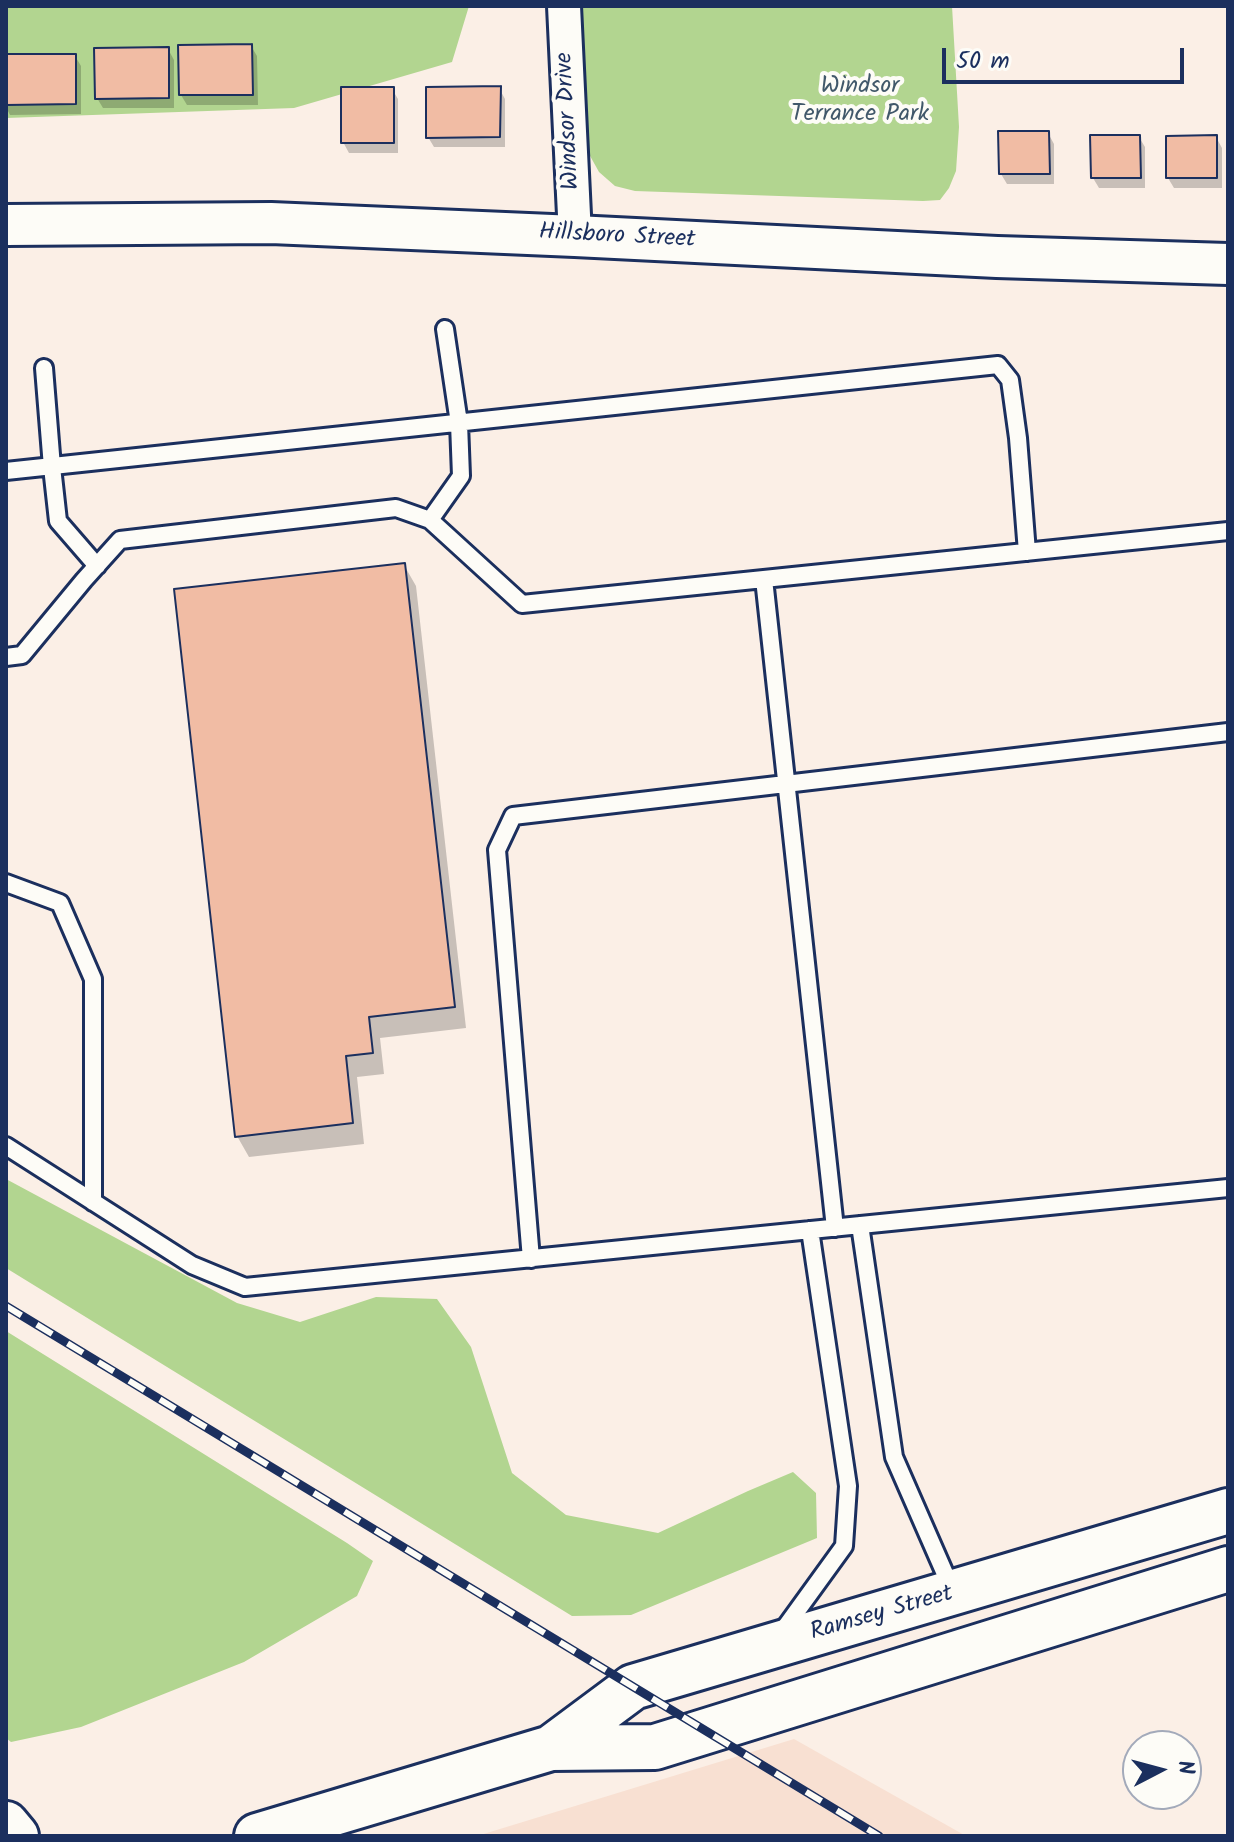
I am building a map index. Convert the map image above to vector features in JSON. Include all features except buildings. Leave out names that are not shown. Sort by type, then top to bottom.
[{"type":"main road","name":"Ramsey Street","points":[[551,1748],[633,1687],[1228,1511]]},
{"type":"main road","name":"Ramsey Street","points":[[257,1836],[551,1748],[655,1747],[1228,1569]]},
{"type":"main road","points":[[6,1824],[16,1836]]},
{"type":"street","name":"Windsor Drive","points":[[564,6],[575,236]]},
{"type":"street","name":"Hillsboro Street","points":[[6,225],[271,223],[997,257],[1228,264]]},
{"type":"lane","points":[[430,520],[461,476],[459,423],[445,329]]},
{"type":"lane","points":[[6,471],[998,365],[1010,380],[1027,552]]},
{"type":"lane","points":[[44,368],[58,521],[97,566]]},
{"type":"lane","points":[[6,657],[22,655],[120,540],[396,508],[430,520],[522,604],[1228,531]]},
{"type":"lane","points":[[764,579],[835,1228]]},
{"type":"lane","points":[[531,1259],[497,850],[513,816],[1228,732]]},
{"type":"lane","points":[[6,883],[60,903],[93,979],[93,1202]]},
{"type":"lane","points":[[6,1146],[192,1265],[245,1287],[1228,1188]]},
{"type":"lane","points":[[860,1225],[894,1457],[954,1594]]},
{"type":"lane","points":[[770,1648],[844,1546],[848,1486],[810,1230]]},
{"type":"shaded area","points":[[794,1739],[966,1836],[477,1836]]},
{"type":"green space","points":[[6,6],[469,6],[452,62],[294,108],[6,118]]},
{"type":"green space","name":"Windsor Terrance Park","points":[[581,6],[952,6],[959,127],[956,171],[949,188],[940,200],[923,201],[635,191],[615,186],[599,172],[589,154]]},
{"type":"green space","points":[[6,1179],[237,1303],[300,1322],[376,1297],[437,1299],[471,1347],[512,1473],[566,1515],[658,1533],[793,1472],[816,1493],[817,1538],[631,1615],[572,1616],[6,1268]]},
{"type":"green space","points":[[6,1331],[373,1561],[357,1596],[244,1662],[81,1727],[11,1742],[6,1738]]},
{"type":"railway","points":[[6,1306],[879,1836]]}]
